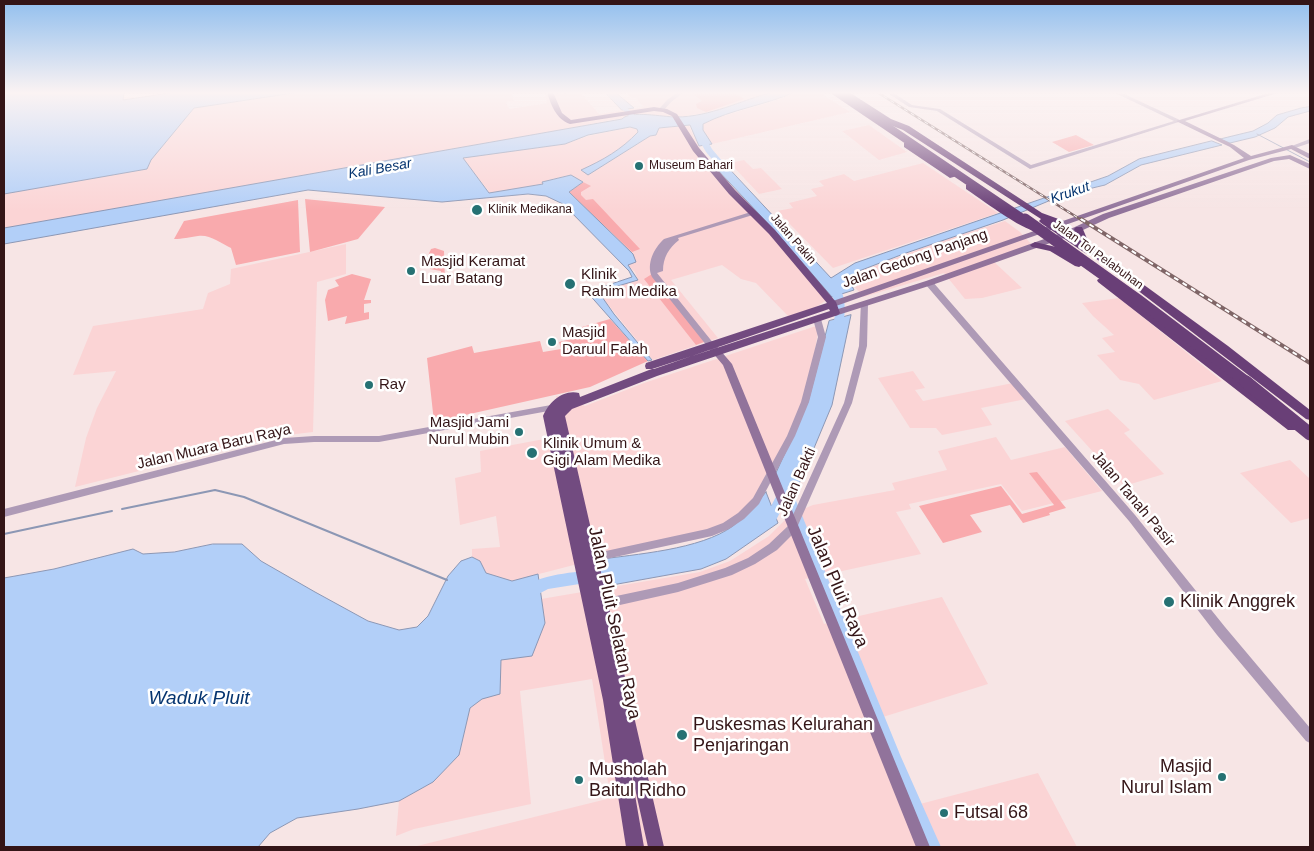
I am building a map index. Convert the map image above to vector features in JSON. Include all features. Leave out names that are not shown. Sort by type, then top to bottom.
[{"type":"highway","name":"Jalan Pakin","points":[[683,132],[697,155],[756,214],[836,308]]},
{"type":"highway","points":[[890,132],[1019,221],[1051,239],[1079,264],[1310,440]]},
{"type":"highway","name":"Jalan Tol Pelabuhan","points":[[896,132],[985,190],[1090,264],[1208,352],[1310,434]]},
{"type":"highway","name":"Jalan Tol Pelabuhan","points":[[904,132],[1070,243],[1206,344],[1310,426]]},
{"type":"highway","points":[[912,132],[1038,215],[1051,227],[1108,263],[1310,416]]},
{"type":"highway","points":[[1038,215],[1061,223]]},
{"type":"highway","points":[[1019,221],[1028,231],[1028,234]]},
{"type":"highway","points":[[1079,229],[1082,238],[1108,263]]},
{"type":"highway","points":[[1035,245],[1053,249],[1079,264]]},
{"type":"highway","name":"Jalan Gedong Panjang","points":[[716,346],[817,319],[836,308]]},
{"type":"highway","name":"Jalan Gedong Panjang","points":[[556,410],[653,373],[716,346],[836,308]]},
{"type":"highway","name":"Jalan Pluit Selatan Raya","points":[[556,410],[562,428],[598,601],[656,847]]},
{"type":"highway","name":"Jalan Pluit Selatan Raya","points":[[598,601],[635,847]]},
{"type":"main road","points":[[1202,132],[1230,145],[1248,156],[1247,159]]},
{"type":"main road","points":[[1230,145],[1249,150],[1284,149],[1310,157]]},
{"type":"main road","name":"Jalan Gedong Panjang","points":[[836,308],[859,293],[1155,190],[1247,159],[1284,149]]},
{"type":"main road","name":"Jalan Gedong Panjang","points":[[836,308],[863,304],[932,281],[1063,235],[1106,216],[1273,159],[1290,157],[1310,167]]},
{"type":"main road","points":[[1155,190],[1164,196]]},
{"type":"main road","points":[[925,271],[932,281]]},
{"type":"main road","points":[[859,293],[863,304]]},
{"type":"main road","name":"Jalan Pluit Raya","points":[[716,346],[727,364],[774,469],[792,522],[923,847]]},
{"type":"street","points":[[973,132],[1030,167],[1144,132]]},
{"type":"street","points":[[1284,149],[1310,141]]},
{"type":"street","points":[[716,346],[694,321],[659,270],[660,263],[668,245],[686,235],[756,214]]},
{"type":"street","name":"Jalan Tanah Pasir","points":[[932,281],[1132,518],[1221,631],[1310,738]]},
{"type":"street","name":"Jalan Bakti","points":[[598,601],[707,580],[749,563],[780,542],[803,508],[842,418],[856,378],[863,346],[863,304]]},
{"type":"street","name":"Jalan Bakti","points":[[589,560],[692,537],[726,526],[742,516],[756,501],[774,469],[791,436],[805,402],[822,335],[817,319]]},
{"type":"street","points":[[694,321],[716,346]]},
{"type":"street","name":"Jalan Muara Baru Raya","points":[[4,513],[284,441],[379,439],[556,410]]},
{"type":"shaded area","points":[[174,132],[551,132],[4,228],[4,194],[147,169],[151,160]]},
{"type":"shaded area","points":[[608,132],[638,132],[626,145],[607,158],[582,170],[589,175],[650,136],[655,135],[657,132],[692,132],[703,154],[774,230],[831,297],[813,309],[788,316],[756,283],[741,279],[722,265],[671,280],[718,338],[653,360],[601,296],[601,291],[638,280],[635,272],[628,265],[635,262],[633,254],[569,192],[583,182],[571,175],[548,180],[544,184],[489,193],[462,158],[565,144]]},
{"type":"shaded area","points":[[704,132],[765,132],[712,144]]},
{"type":"shaded area","points":[[843,132],[878,132],[907,152],[879,160]]},
{"type":"shaded area","points":[[1076,135],[1094,145],[1069,152],[1052,142]]},
{"type":"shaded area","points":[[744,160],[753,169],[761,168],[782,189],[759,194],[730,163]]},
{"type":"shaded area","points":[[923,163],[998,213],[833,268],[777,211],[793,208],[789,203],[817,196],[811,189],[824,186],[819,181],[844,174],[854,181]]},
{"type":"shaded area","points":[[583,182],[591,186],[581,192],[581,195],[586,200],[593,199],[640,249],[632,252],[569,192]]},
{"type":"shaded area","points":[[305,199],[385,207],[358,239],[310,252]]},
{"type":"shaded area","points":[[298,200],[300,252],[236,265],[231,248],[215,239],[202,236],[174,239],[184,221]]},
{"type":"shaded area","points":[[1005,221],[1020,232],[1034,247],[992,260],[1022,288],[982,298],[965,299],[944,273],[863,297],[854,286],[861,271],[938,242]]},
{"type":"shaded area","points":[[346,244],[346,274],[317,282],[313,432],[279,436],[75,487],[86,438],[97,408],[116,371],[73,375],[93,326],[203,309],[208,293],[230,284],[231,269]]},
{"type":"shaded area","points":[[435,248],[444,251],[445,282],[428,284],[440,278],[441,271],[430,269],[431,264],[425,262],[431,249]]},
{"type":"shaded area","points":[[352,274],[371,279],[364,300],[371,300],[371,303],[364,304],[364,313],[369,312],[369,319],[345,324],[347,316],[328,321],[325,300],[328,290],[339,286],[335,280]]},
{"type":"shaded area","points":[[652,274],[709,340],[696,345],[644,279]]},
{"type":"shaded area","points":[[1119,298],[1222,381],[1154,400],[1139,384],[1120,380],[1097,355],[1115,352],[1102,338],[1114,335],[1082,303]]},
{"type":"shaded area","points":[[610,319],[648,361],[590,387],[434,422],[427,358],[472,346],[474,353],[540,341],[543,352],[561,349],[559,342],[571,339],[568,331]]},
{"type":"shaded area","points":[[819,325],[807,401],[775,471],[739,518],[697,539],[589,561],[512,581],[486,573],[480,561],[472,557],[472,549],[500,547],[496,516],[460,525],[455,478],[481,472],[480,451],[566,435],[556,396],[585,406],[644,383]]},
{"type":"shaded area","points":[[913,371],[925,388],[915,390],[923,401],[1013,383],[1026,399],[981,408],[992,425],[942,435],[936,428],[910,428],[878,378]]},
{"type":"shaded area","points":[[1108,409],[1130,430],[1124,433],[1164,474],[1124,486],[1065,421]]},
{"type":"shaded area","points":[[996,437],[1011,460],[1065,447],[1102,491],[1022,511],[1001,484],[909,504],[911,509],[896,512],[921,554],[805,579],[824,624],[942,597],[988,684],[867,722],[901,809],[1038,773],[1077,847],[413,847],[619,796],[608,782],[592,679],[520,691],[531,804],[414,829],[396,836],[399,801],[433,782],[459,755],[470,708],[482,699],[501,660],[545,623],[541,599],[700,572],[730,561],[769,536],[791,514],[813,505],[895,490],[892,483],[947,470],[938,451]]},
{"type":"shaded area","points":[[1290,460],[1310,479],[1310,518],[1291,523],[1240,473]]},
{"type":"shaded area","points":[[1037,472],[1066,508],[1023,523],[1010,505],[970,515],[982,532],[943,543],[919,506],[1001,486],[1022,514],[1054,505],[1029,473]]},
{"type":"water","points":[[4,132],[174,132],[151,160],[147,169],[4,194]]},
{"type":"water","name":"Kali Besar","points":[[550,132],[605,132],[588,135],[565,144],[463,158],[489,193],[543,184],[542,182],[571,175],[583,182],[569,192],[633,254],[636,262],[628,265],[638,280],[601,291],[600,294],[652,360],[648,361],[587,292],[632,277],[629,271],[563,204],[546,196],[528,194],[442,202],[308,190],[4,244],[4,228]]},
{"type":"water","points":[[638,132],[657,132],[656,135],[650,136],[588,175],[581,170],[618,149]]},
{"type":"water","points":[[693,132],[704,132],[712,144],[699,146]]},
{"type":"water","points":[[1250,132],[1267,132],[1255,137],[1230,143],[1220,139]]},
{"type":"water","name":"Krukut","points":[[1212,141],[1222,145],[1141,165],[1105,185],[1063,195],[1003,220],[859,271],[851,284],[854,290],[832,297],[775,231],[713,165],[723,162],[831,278],[855,263],[1108,176],[1139,159]]},
{"type":"water","points":[[851,315],[832,405],[789,508],[775,475],[808,402],[829,321]]},
{"type":"water","points":[[766,492],[778,523],[726,559],[701,569],[601,587],[595,560],[667,550],[703,541],[733,526],[747,514]]},
{"type":"water","name":"Waduk Pluit","points":[[213,544],[242,544],[261,561],[315,592],[368,621],[399,630],[417,627],[428,616],[448,576],[461,561],[472,557],[480,561],[486,573],[512,581],[538,574],[545,623],[532,656],[501,660],[500,694],[482,699],[470,708],[459,755],[433,782],[399,801],[297,818],[270,833],[258,847],[4,847],[4,578],[54,569],[133,549],[143,554],[174,552]]},
{"type":"waterway","points":[[699,133],[709,150],[729,174]]},
{"type":"waterway","points":[[1257,134],[1310,162]]},
{"type":"waterway","points":[[829,283],[838,295],[841,306],[837,333]]},
{"type":"waterway","points":[[122,509],[215,490],[244,497],[447,580]]},
{"type":"waterway","points":[[764,522],[771,518],[785,490]]},
{"type":"waterway","points":[[786,491],[895,762],[933,847]]},
{"type":"waterway","points":[[4,534],[112,511]]},
{"type":"waterway","points":[[527,594],[545,583],[592,576]]},
{"type":"railway","points":[[940,132],[1083,221]]},
{"type":"railway","points":[[1081,219],[1310,363]]},
{"type":"place","name":"Museum Bahari","points":[[639,166]]},
{"type":"place","name":"Klinik Medikana","points":[[477,210]]},
{"type":"place","name":"Masjid Keramat Luar Batang","points":[[411,271]]},
{"type":"place","name":"Klinik Rahim Medika","points":[[570,284]]},
{"type":"place","name":"Masjid Daruul Falah","points":[[552,342]]},
{"type":"place","name":"Ray","points":[[369,385]]},
{"type":"place","name":"Masjid Jami Nurul Mubin","points":[[519,432]]},
{"type":"place","name":"Klinik Umum & Gigi Alam Medika","points":[[532,453]]},
{"type":"place","name":"Klinik Anggrek","points":[[1169,602]]},
{"type":"place","name":"Puskesmas Kelurahan Penjaringan","points":[[682,735]]},
{"type":"place","name":"Masjid Nurul Islam","points":[[1222,777]]},
{"type":"place","name":"Musholah Baitul Ridho","points":[[579,780]]},
{"type":"place","name":"Futsal 68","points":[[944,813]]}]
